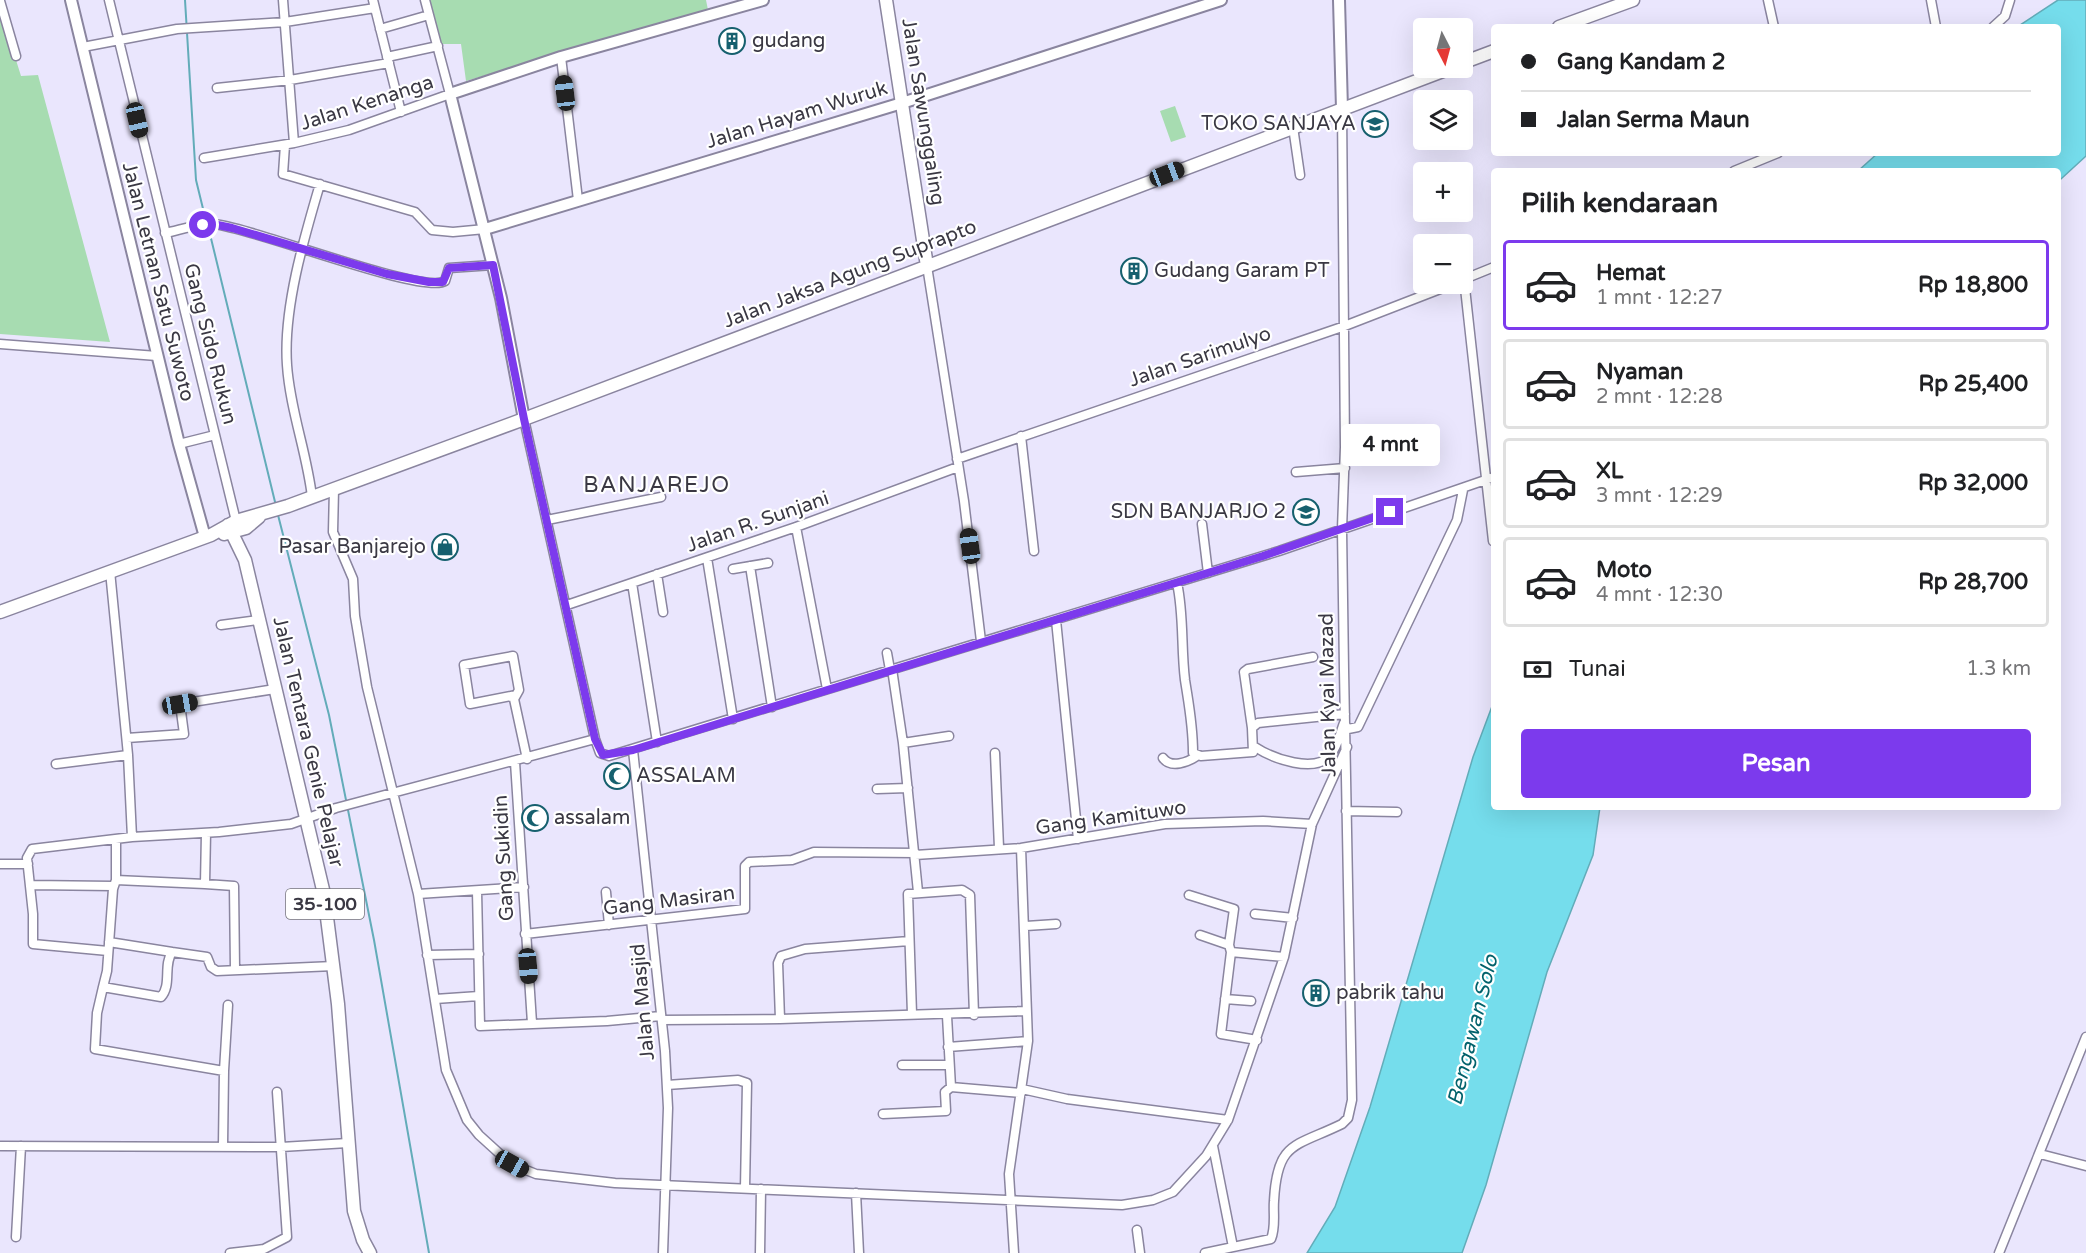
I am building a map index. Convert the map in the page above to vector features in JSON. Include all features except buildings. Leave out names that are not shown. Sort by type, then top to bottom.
[{"type":"main road","name":"Jalan Letnan Satu Suwoto","points":[[71,0],[179,444],[208,536]]},
{"type":"main road","points":[[524,419],[485,229],[450,94],[561,57],[763,0]]},
{"type":"main road","name":"Jalan Sawunggaling","points":[[886,0],[927,266]]},
{"type":"main road","name":"Jalan Hayam Wuruk","points":[[485,229],[902,103],[1221,0]]},
{"type":"main road","points":[[1339,0],[1342,109]]},
{"type":"main road","points":[[1567,24],[1633,0]]},
{"type":"main road","points":[[1473,59],[1491,52]]},
{"type":"main road","name":"Jalan Jaksa Agung Suprapto","points":[[237,525],[524,419],[1424,78]]},
{"type":"main road","points":[[0,612],[237,525]]},
{"type":"main road","name":"Jalan Tentara Genie Pelajar","points":[[237,525],[324,894],[334,966],[354,1211],[360,1233],[370,1253]]},
{"type":"street","name":"Gang Sido Rukun","points":[[109,0],[237,525]]},
{"type":"street","points":[[283,0],[290,80],[289,144],[283,174],[415,212],[432,230],[453,232],[485,229]]},
{"type":"street","points":[[425,0],[450,94]]},
{"type":"street","points":[[1768,0],[1773,24]]},
{"type":"street","points":[[1931,0],[1935,24]]},
{"type":"street","points":[[1996,24],[2005,16],[2010,0]]},
{"type":"street","points":[[0,1],[4,30],[16,56]]},
{"type":"street","points":[[83,47],[177,29],[285,22],[374,4],[401,112]]},
{"type":"street","points":[[380,29],[429,15]]},
{"type":"street","points":[[217,88],[290,80],[388,60],[438,46]]},
{"type":"street","points":[[561,57],[578,200]]},
{"type":"street","name":"Jalan Kenanga","points":[[204,158],[289,144],[349,130],[450,94]]},
{"type":"street","name":"Jalan Kyai Mazad","points":[[1233,1247],[1271,1239],[1276,1182],[1282,1156],[1289,1148],[1342,1124],[1348,1118],[1352,1101],[1342,529],[1345,468],[1342,327],[1342,109]]},
{"type":"street","points":[[1293,127],[1300,175]]},
{"type":"street","points":[[1741,168],[1771,156]]},
{"type":"street","points":[[312,497],[287,368],[286,343],[302,247],[320,184]]},
{"type":"street","points":[[165,233],[213,224],[302,247],[387,274],[436,283],[445,280],[449,268],[493,265]]},
{"type":"street","points":[[927,266],[958,463],[981,641]]},
{"type":"street","points":[[1473,276],[1491,268]]},
{"type":"street","name":"Jalan Sarimulyo","points":[[958,463],[1022,436],[1342,327],[1427,294]]},
{"type":"street","points":[[1465,294],[1490,478],[1491,510]]},
{"type":"street","points":[[0,344],[157,356]]},
{"type":"street","points":[[524,419],[595,739],[603,755],[633,750],[981,641],[1177,583],[1463,490],[1490,478]]},
{"type":"street","points":[[179,444],[215,435]]},
{"type":"street","points":[[1022,436],[1034,551]]},
{"type":"street","name":"Jalan R. Sunjani","points":[[567,605],[796,527],[958,463]]},
{"type":"street","points":[[1296,472],[1345,468]]},
{"type":"street","points":[[334,489],[333,532],[353,579],[355,616],[367,687],[418,894],[446,1070],[459,1106],[478,1135],[512,1164],[536,1174],[615,1184],[1122,1205],[1153,1200],[1173,1192],[1191,1175],[1213,1146],[1228,1120],[1284,957],[1312,824],[1347,747]]},
{"type":"street","points":[[1346,720],[1353,730],[1364,717],[1457,520],[1463,490]]},
{"type":"street","points":[[547,520],[661,496]]},
{"type":"street","points":[[1202,524],[1208,573]]},
{"type":"street","points":[[796,527],[827,690]]},
{"type":"street","points":[[707,558],[733,719]]},
{"type":"street","points":[[733,569],[768,563]]},
{"type":"street","points":[[750,566],[772,707]]},
{"type":"street","points":[[110,571],[127,738],[132,837]]},
{"type":"street","points":[[657,574],[663,612]]},
{"type":"street","points":[[632,583],[657,742]]},
{"type":"street","points":[[1177,583],[1181,600],[1185,680],[1193,718],[1193,753],[1197,756]]},
{"type":"street","points":[[221,626],[258,620]]},
{"type":"street","points":[[1056,620],[1078,839]]},
{"type":"street","points":[[887,653],[903,743],[918,892]]},
{"type":"street","points":[[516,695],[470,704],[464,665],[513,656],[519,690],[514,699],[526,759]]},
{"type":"street","points":[[1163,758],[1171,764],[1186,762],[1197,756],[1253,752],[1255,747],[1244,672],[1248,669],[1313,657]]},
{"type":"street","points":[[127,738],[184,734],[180,704],[274,689]]},
{"type":"street","points":[[1252,728],[1265,722],[1346,720]]},
{"type":"street","points":[[1255,747],[1276,758],[1295,764],[1325,760],[1334,749],[1346,720]]},
{"type":"street","points":[[903,743],[949,736]]},
{"type":"street","points":[[334,966],[214,970],[207,957],[109,946],[33,944],[27,864],[29,852],[32,849],[132,837],[270,828],[291,824],[336,808],[595,739]]},
{"type":"street","name":"Jalan Masjid","points":[[633,750],[667,1085],[663,1253]]},
{"type":"street","points":[[994,753],[999,848]]},
{"type":"street","points":[[56,764],[128,755]]},
{"type":"street","name":"Gang Sukidin","points":[[515,762],[532,1023]]},
{"type":"street","points":[[877,789],[908,788]]},
{"type":"street","points":[[1346,811],[1397,812]]},
{"type":"street","name":"Gang Kamituwo","points":[[915,854],[1021,848],[1165,824],[1263,821],[1312,824]]},
{"type":"street","points":[[205,884],[206,833]]},
{"type":"street","points":[[116,839],[115,883],[109,946],[97,1013],[95,1049],[224,1071]]},
{"type":"street","points":[[1014,1253],[1009,1174],[1028,1041],[1026,926],[1021,848]]},
{"type":"street","name":"Gang Masiran","points":[[525,934],[746,909],[746,866],[749,862],[792,860],[814,852],[915,854]]},
{"type":"street","points":[[0,864],[27,864]]},
{"type":"street","points":[[30,885],[115,883],[234,886],[235,969]]},
{"type":"street","points":[[418,894],[524,887]]},
{"type":"street","points":[[912,1014],[907,897],[909,893],[962,890],[970,895],[974,1015]]},
{"type":"street","points":[[477,891],[480,1026],[662,1018],[848,1019],[912,1014],[947,1016],[1026,1011]]},
{"type":"street","points":[[606,892],[609,925]]},
{"type":"street","points":[[1189,895],[1234,909],[1221,1034],[1257,1040]]},
{"type":"street","points":[[1256,914],[1293,918]]},
{"type":"street","points":[[1026,926],[1056,924]]},
{"type":"street","points":[[1200,935],[1230,948],[1284,957]]},
{"type":"street","points":[[780,1019],[778,963],[781,956],[805,949],[909,941]]},
{"type":"street","points":[[103,987],[161,997],[165,991],[168,958],[172,952]]},
{"type":"street","points":[[427,955],[479,954]]},
{"type":"street","points":[[435,999],[479,996]]},
{"type":"street","points":[[1225,999],[1251,1001]]},
{"type":"street","points":[[222,1146],[228,1005]]},
{"type":"street","points":[[947,1016],[951,1087]]},
{"type":"street","points":[[1999,1253],[2086,1037]]},
{"type":"street","points":[[948,1047],[1028,1041]]},
{"type":"street","points":[[902,1065],[949,1065]]},
{"type":"street","points":[[667,1085],[738,1080],[747,1083],[745,1188]]},
{"type":"street","points":[[883,1114],[946,1111],[945,1092],[951,1087],[1022,1091],[1228,1120]]},
{"type":"street","points":[[230,1253],[264,1249],[287,1237],[277,1092]]},
{"type":"street","points":[[0,1146],[281,1147],[348,1143]]},
{"type":"street","points":[[16,1237],[21,1146]]},
{"type":"street","points":[[1205,1253],[1233,1247],[1213,1146]]},
{"type":"street","points":[[2040,1154],[2086,1166]]},
{"type":"street","points":[[760,1253],[761,1189]]},
{"type":"street","points":[[856,1193],[859,1253]]},
{"type":"street","points":[[1137,1230],[1140,1253]]},
{"type":"green space","points":[[428,0],[706,0],[708,10],[466,81],[461,44],[440,44]]},
{"type":"green space","points":[[0,9],[21,76],[38,75],[110,342],[0,334]]},
{"type":"green space","points":[[1175,106],[1186,137],[1171,142],[1160,111]]},
{"type":"water","points":[[2058,0],[2086,0],[2086,156],[2061,179],[2061,168],[1861,168],[1875,156],[2061,156],[2061,24],[2022,24]]},
{"type":"water","name":"Bengawan Solo","points":[[1491,709],[1491,810],[1600,810],[1593,855],[1547,972],[1486,1185],[1462,1253],[1307,1253],[1335,1207],[1370,1107],[1473,757]]},
{"type":"waterway","points":[[185,0],[196,180],[206,221]]},
{"type":"waterway","points":[[208,226],[276,506]]},
{"type":"waterway","points":[[278,515],[329,715],[374,940],[429,1253]]},
{"type":"place","name":"gudang","points":[[732,41]]},
{"type":"place","name":"TOKO SANJAYA","points":[[1375,124]]},
{"type":"place","name":"Gudang Garam PT","points":[[1134,271]]},
{"type":"place","name":"SDN BANJARJO 2","points":[[1306,512]]},
{"type":"place","name":"Pasar Banjarejo","points":[[445,547]]},
{"type":"place","name":"ASSALAM","points":[[617,776]]},
{"type":"place","name":"assalam","points":[[535,818]]},
{"type":"place","name":"pabrik tahu","points":[[1316,993]]},
{"type":"district","name":"BANJAREJO","points":[[657,485]]},
{"type":"route","points":[[203,225],[213,224],[232,228],[406,279],[441,283],[446,278],[447,268],[493,265],[524,419],[595,739],[603,755],[609,756],[633,750],[981,641],[1130,598],[1279,551],[1390,512]]}]
